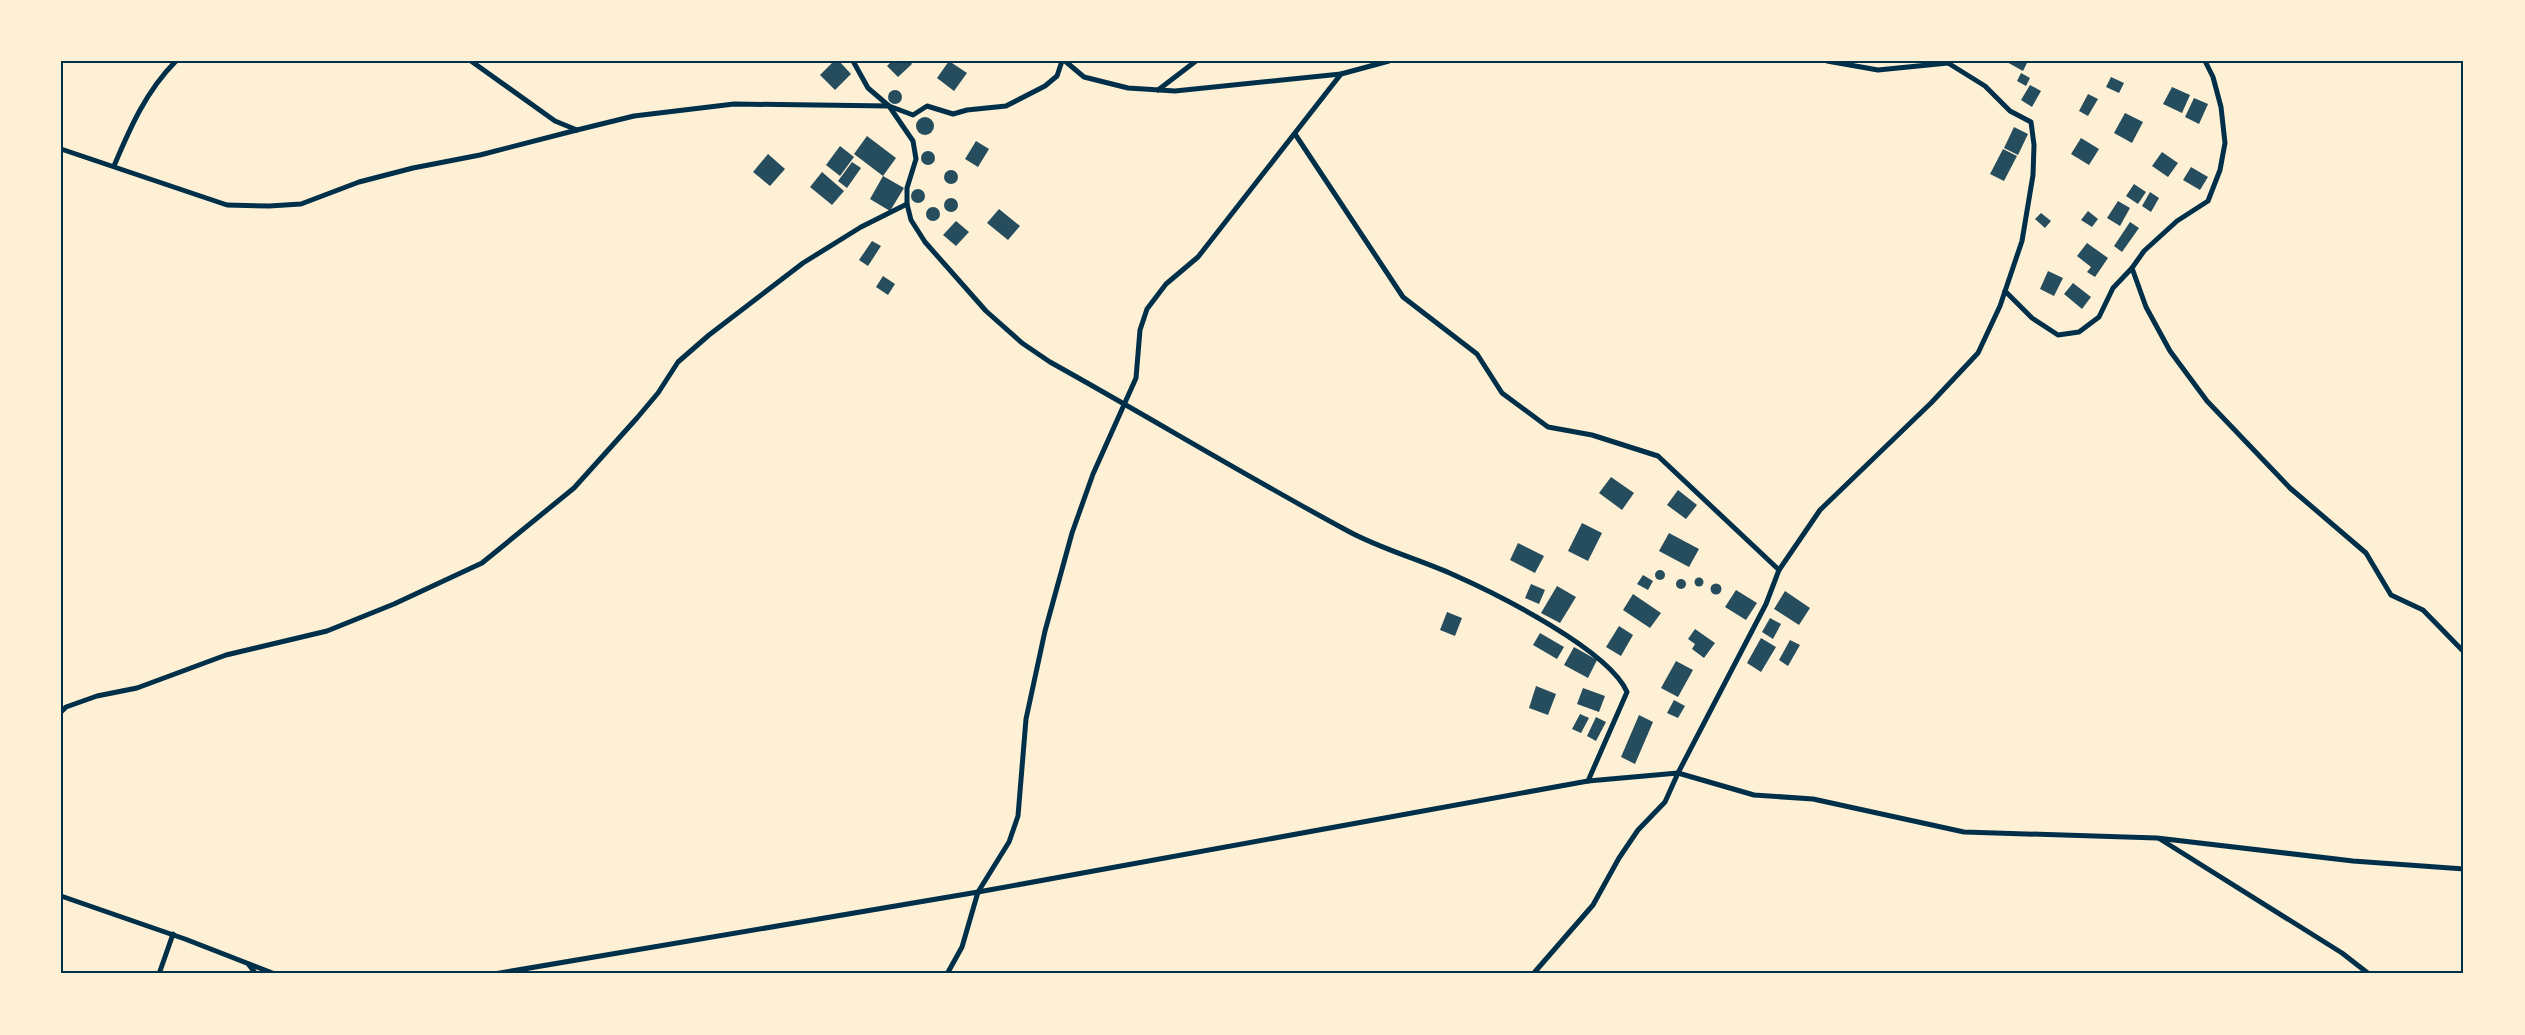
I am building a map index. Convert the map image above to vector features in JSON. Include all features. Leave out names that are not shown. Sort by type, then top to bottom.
[{"type":"street","points":[[114,166],[136,113],[166,71],[176,61]]},
{"type":"street","points":[[470,61],[555,121],[577,130]]},
{"type":"street","points":[[853,61],[868,88],[889,106],[913,141],[916,159],[907,188],[907,204],[911,220],[925,242],[986,311],[1022,343],[1050,362],[1126,403],[1348,531],[1455,575],[1520,609],[1573,640],[1622,679],[1627,692],[1588,781]]},
{"type":"street","points":[[61,150],[114,166],[227,206],[301,204],[359,182],[480,155],[634,116],[734,104],[889,106],[913,115],[927,106],[953,114],[967,110],[1006,106],[1045,86],[1057,76],[1063,61],[1084,77],[1128,88],[1175,91],[1341,74],[1389,61]]},
{"type":"street","points":[[1158,90],[1196,61]]},
{"type":"street","points":[[1534,974],[1593,905],[1634,837],[1665,802],[1678,772],[1766,604],[1779,570],[1820,510],[1860,469],[1932,403],[1978,353],[2005,291],[2022,241],[2033,175],[2034,145],[2030,122],[2010,111],[1985,86],[1948,62],[1878,70],[1827,61]]},
{"type":"street","points":[[2005,291],[2032,318],[2058,335],[2079,332],[2099,317],[2113,288],[2132,268],[2144,251],[2177,221],[2208,201],[2220,170],[2224,143],[2222,107],[2213,77],[2205,61]]},
{"type":"street","points":[[947,974],[962,947],[978,892],[1009,842],[1018,816],[1026,719],[1045,631],[1072,533],[1084,499],[1114,425],[1126,403],[1136,378],[1140,330],[1147,309],[1166,284],[1198,258],[1240,201],[1341,74]]},
{"type":"street","points":[[1295,134],[1403,296],[1477,354],[1502,393],[1548,427],[1592,435],[1658,456],[1779,570]]},
{"type":"street","points":[[61,712],[66,707],[89,699],[137,688],[226,655],[327,631],[394,604],[482,563],[574,488],[638,418],[658,393],[678,362],[709,335],[803,263],[861,228],[907,204]]},
{"type":"street","points":[[2132,268],[2146,307],[2170,351],[2207,401],[2290,488],[2366,553],[2391,594],[2424,610],[2464,652]]},
{"type":"street","points":[[494,974],[978,892],[1588,781],[1678,772],[1754,795],[1813,799],[1964,832],[2157,838],[2353,862],[2464,869]]},
{"type":"street","points":[[2157,838],[2342,953],[2369,974]]},
{"type":"street","points":[[61,896],[173,934],[275,974]]},
{"type":"street","points":[[159,974],[173,934]]},
{"type":"street","points":[[249,965],[256,974]]},
{"type":"building","points":[[834,61],[839,61],[851,74],[835,90],[820,75]]},
{"type":"building","points":[[892,61],[910,61],[912,64],[898,77],[887,66]]},
{"type":"building","points":[[949,61],[967,73],[954,91],[937,78]]},
{"type":"building","points":[[2005,61],[2028,61],[2023,71]]},
{"type":"building","points":[[2021,73],[2030,78],[2026,86],[2017,81]]},
{"type":"building","points":[[2111,77],[2124,83],[2119,93],[2106,87]]},
{"type":"building","points":[[2030,85],[2041,91],[2032,107],[2021,100]]},
{"type":"building","points":[[2172,87],[2190,95],[2182,113],[2163,104]]},
{"type":"building","points":[[895,90],[900,92],[902,97],[900,102],[895,104],[890,102],[888,97],[890,92]]},
{"type":"building","points":[[2088,94],[2098,99],[2088,116],[2079,111]]},
{"type":"building","points":[[2194,98],[2208,104],[2199,124],[2185,117]]},
{"type":"building","points":[[2125,113],[2143,122],[2132,143],[2114,133]]},
{"type":"building","points":[[921,117],[929,117],[934,122],[932,133],[921,135],[916,130],[916,122]]},
{"type":"building","points":[[2014,127],[2028,134],[2018,155],[2004,148]]},
{"type":"building","points":[[867,136],[896,158],[883,176],[854,154]]},
{"type":"building","points":[[2081,138],[2099,149],[2089,165],[2071,154]]},
{"type":"building","points":[[976,141],[989,149],[978,167],[965,159]]},
{"type":"building","points":[[840,146],[854,157],[840,176],[826,165]]},
{"type":"building","points":[[2003,149],[2017,156],[2004,181],[1990,174]]},
{"type":"building","points":[[928,151],[933,153],[935,158],[933,163],[928,165],[923,163],[921,158],[923,153]]},
{"type":"building","points":[[2162,152],[2178,163],[2168,177],[2152,166]]},
{"type":"building","points":[[768,154],[785,169],[770,186],[753,172]]},
{"type":"building","points":[[852,162],[861,168],[847,188],[838,181]]},
{"type":"building","points":[[2191,167],[2208,177],[2200,190],[2183,180]]},
{"type":"building","points":[[951,170],[956,172],[958,177],[956,182],[951,184],[946,182],[944,177],[946,172]]},
{"type":"building","points":[[822,172],[844,191],[832,205],[810,187]]},
{"type":"building","points":[[883,176],[904,188],[890,211],[870,199]]},
{"type":"building","points":[[2134,184],[2146,192],[2138,204],[2126,196]]},
{"type":"building","points":[[918,189],[923,191],[925,196],[923,201],[918,203],[913,201],[911,196],[913,191]]},
{"type":"building","points":[[2150,192],[2159,198],[2151,212],[2142,206]]},
{"type":"building","points":[[951,198],[956,200],[958,205],[956,210],[951,212],[946,210],[944,205],[946,200]]},
{"type":"building","points":[[2118,201],[2130,208],[2120,226],[2107,218]]},
{"type":"building","points":[[933,207],[938,209],[940,214],[938,219],[933,221],[928,219],[926,214],[928,209]]},
{"type":"building","points":[[999,209],[1020,226],[1008,240],[987,223]]},
{"type":"building","points":[[2088,211],[2098,219],[2092,227],[2081,220]]},
{"type":"building","points":[[2041,213],[2051,221],[2045,228],[2035,219]]},
{"type":"building","points":[[956,221],[969,232],[956,246],[943,235]]},
{"type":"building","points":[[2130,222],[2139,228],[2122,252],[2114,246]]},
{"type":"building","points":[[872,241],[881,246],[868,266],[859,260]]},
{"type":"building","points":[[2087,243],[2108,258],[2095,277],[2087,272],[2091,267],[2077,256]]},
{"type":"building","points":[[2048,271],[2063,278],[2054,296],[2040,289]]},
{"type":"building","points":[[883,276],[895,284],[888,295],[876,287]]},
{"type":"building","points":[[2073,283],[2091,297],[2082,309],[2064,294]]},
{"type":"building","points":[[1611,477],[1634,493],[1622,510],[1599,493]]},
{"type":"building","points":[[1678,490],[1697,505],[1686,519],[1667,505]]},
{"type":"building","points":[[1582,523],[1602,533],[1588,561],[1568,551]]},
{"type":"building","points":[[1669,533],[1699,549],[1689,567],[1659,551]]},
{"type":"building","points":[[1518,543],[1544,556],[1535,573],[1510,560]]},
{"type":"building","points":[[1658,570],[1662,570],[1665,575],[1664,579],[1658,580],[1655,577],[1655,573]]},
{"type":"building","points":[[1643,575],[1653,581],[1648,590],[1637,584]]},
{"type":"building","points":[[1699,577],[1704,582],[1699,587],[1694,582]]},
{"type":"building","points":[[1679,579],[1683,579],[1686,584],[1685,588],[1679,589],[1676,586],[1676,582]]},
{"type":"building","points":[[1531,584],[1545,590],[1539,604],[1525,598]]},
{"type":"building","points":[[1714,584],[1718,584],[1721,589],[1720,593],[1714,594],[1711,591],[1711,587]]},
{"type":"building","points":[[1557,586],[1576,597],[1560,623],[1541,613]]},
{"type":"building","points":[[1736,590],[1757,603],[1746,620],[1725,607]]},
{"type":"building","points":[[1785,591],[1810,608],[1799,625],[1774,609]]},
{"type":"building","points":[[1633,594],[1661,613],[1650,628],[1623,610]]},
{"type":"building","points":[[1447,612],[1462,618],[1455,636],[1440,630]]},
{"type":"building","points":[[1770,618],[1781,624],[1773,639],[1762,632]]},
{"type":"building","points":[[1619,626],[1633,635],[1621,656],[1606,647]]},
{"type":"building","points":[[1695,629],[1715,643],[1704,658],[1692,649],[1695,644],[1688,639]]},
{"type":"building","points":[[1540,633],[1564,647],[1557,659],[1533,645]]},
{"type":"building","points":[[1761,638],[1776,647],[1761,672],[1747,663]]},
{"type":"building","points":[[1790,640],[1800,645],[1788,666],[1779,660]]},
{"type":"building","points":[[1574,647],[1597,660],[1588,678],[1564,665]]},
{"type":"building","points":[[1676,661],[1693,670],[1678,697],[1661,688]]},
{"type":"building","points":[[1536,686],[1556,694],[1548,715],[1529,708]]},
{"type":"building","points":[[1583,688],[1605,696],[1599,712],[1577,704]]},
{"type":"building","points":[[1674,700],[1685,706],[1678,718],[1667,713]]},
{"type":"building","points":[[1580,714],[1589,718],[1581,733],[1572,729]]},
{"type":"building","points":[[1639,715],[1653,722],[1635,764],[1621,757]]},
{"type":"building","points":[[1596,717],[1606,722],[1596,741],[1587,736]]}]
